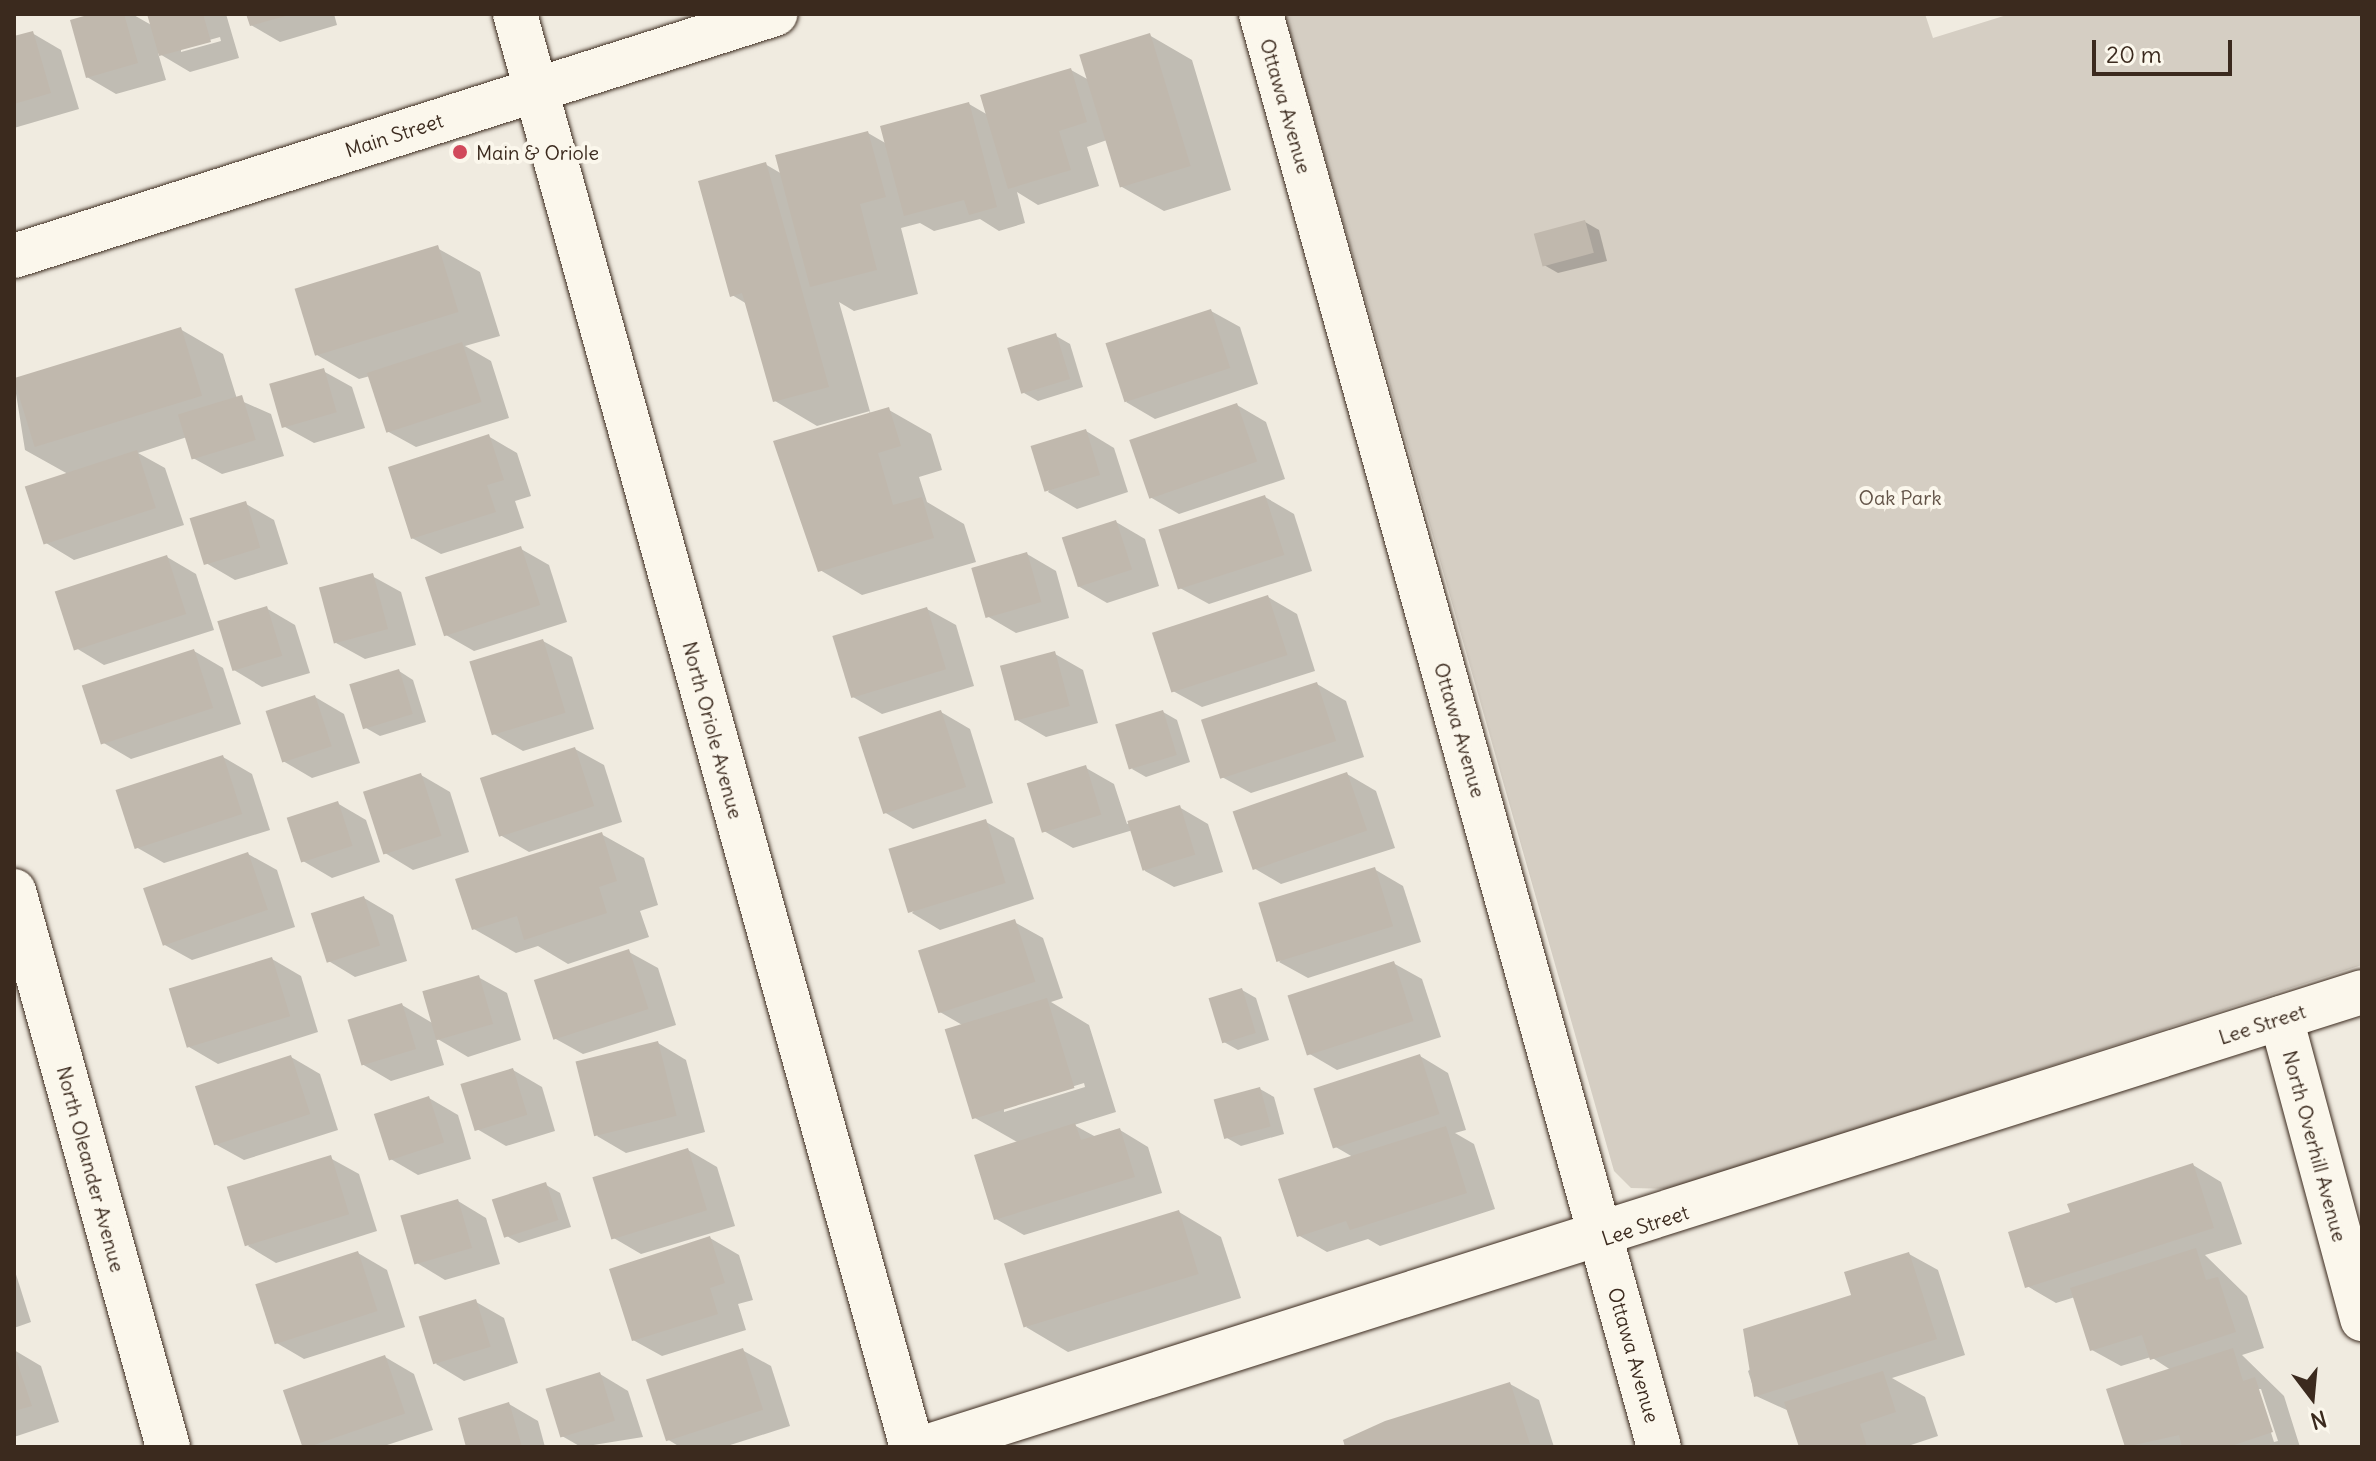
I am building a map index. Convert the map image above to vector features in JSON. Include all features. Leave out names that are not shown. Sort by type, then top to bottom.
[{"type":"street","name":"North Oriole Avenue","points":[[515,14],[912,1447]]},
{"type":"street","name":"Main Street","points":[[14,256],[775,14]]},
{"type":"street","name":"Ottawa Avenue","points":[[1261,14],[1659,1447]]},
{"type":"street","name":"North Oleander Avenue","points":[[14,891],[168,1447]]},
{"type":"street","name":"Lee Street","points":[[926,1447],[1601,1239],[2362,992]]},
{"type":"street","name":"North Overhill Avenue","points":[[2281,1018],[2362,1319]]},
{"type":"green space","name":"Oak Park","points":[[1284,14],[1925,14],[1933,38],[2010,14],[2362,14],[2362,965],[1672,1189],[1631,1188],[1614,1171]]},
{"type":"building","points":[[91,14],[124,14],[138,63],[86,78],[70,20]]},
{"type":"building","points":[[147,14],[203,14],[211,42],[159,56]]},
{"type":"building","points":[[246,14],[288,14],[289,15],[250,26]]},
{"type":"building","points":[[33,31],[51,93],[14,104],[14,36]]},
{"type":"building","points":[[1150,33],[1191,166],[1120,188],[1079,55]]},
{"type":"building","points":[[1071,68],[1087,122],[1059,131],[1071,170],[1008,189],[980,95]]},
{"type":"building","points":[[969,102],[997,207],[969,215],[964,200],[904,216],[880,126]]},
{"type":"building","points":[[868,131],[886,197],[860,204],[877,270],[810,287],[775,155]]},
{"type":"building","points":[[766,162],[829,387],[773,402],[742,293],[730,297],[698,181]]},
{"type":"building","points":[[1585,220],[1594,253],[1543,267],[1534,234]]},
{"type":"building","points":[[438,245],[458,312],[315,356],[295,289]]},
{"type":"building","points":[[1211,309],[1230,368],[1125,402],[1105,343]]},
{"type":"building","points":[[181,327],[202,396],[35,447],[14,378]]},
{"type":"building","points":[[1056,333],[1070,379],[1021,394],[1007,348]]},
{"type":"building","points":[[462,342],[481,402],[386,433],[367,373]]},
{"type":"building","points":[[324,368],[337,412],[282,428],[269,384]]},
{"type":"building","points":[[242,395],[256,440],[192,460],[178,415]]},
{"type":"building","points":[[1237,403],[1257,462],[1149,499],[1129,440]]},
{"type":"building","points":[[889,407],[901,446],[878,453],[893,505],[922,497],[934,538],[818,572],[773,441]]},
{"type":"building","points":[[1086,429],[1100,475],[1045,492],[1031,446]]},
{"type":"building","points":[[489,434],[504,480],[487,485],[496,512],[411,539],[388,467]]},
{"type":"building","points":[[137,450],[156,508],[44,544],[25,486]]},
{"type":"building","points":[[1265,495],[1284,555],[1178,590],[1158,530]]},
{"type":"building","points":[[246,501],[260,548],[204,565],[190,518]]},
{"type":"building","points":[[1116,520],[1132,569],[1078,587],[1062,538]]},
{"type":"building","points":[[521,546],[540,605],[444,636],[425,577]]},
{"type":"building","points":[[1027,552],[1041,602],[986,618],[971,568]]},
{"type":"building","points":[[167,555],[186,614],[74,650],[55,591]]},
{"type":"building","points":[[373,573],[388,629],[334,644],[319,587]]},
{"type":"building","points":[[1268,595],[1287,655],[1171,693],[1152,633]]},
{"type":"building","points":[[267,606],[282,656],[232,671],[217,621]]},
{"type":"building","points":[[927,607],[946,669],[851,698],[832,636]]},
{"type":"building","points":[[543,639],[566,713],[492,735],[469,662]]},
{"type":"building","points":[[194,649],[213,708],[101,744],[82,685]]},
{"type":"building","points":[[1055,651],[1070,706],[1015,721],[1000,666]]},
{"type":"building","points":[[399,669],[413,714],[363,729],[349,684]]},
{"type":"building","points":[[1317,682],[1336,741],[1220,779],[1201,720]]},
{"type":"building","points":[[315,695],[332,746],[282,762],[266,711]]},
{"type":"building","points":[[941,710],[966,787],[883,814],[858,737]]},
{"type":"building","points":[[1163,710],[1177,755],[1129,770],[1115,725]]},
{"type":"building","points":[[575,747],[594,806],[499,837],[480,778]]},
{"type":"building","points":[[223,755],[242,814],[135,849],[116,790]]},
{"type":"building","points":[[1086,765],[1101,815],[1042,833],[1027,783]]},
{"type":"building","points":[[1347,772],[1367,831],[1253,870],[1233,811]]},
{"type":"building","points":[[421,773],[441,836],[383,855],[363,792]]},
{"type":"building","points":[[338,801],[353,846],[301,862],[287,818]]},
{"type":"building","points":[[1180,805],[1195,855],[1143,871],[1127,821]]},
{"type":"building","points":[[986,819],[1006,883],[908,913],[888,849]]},
{"type":"building","points":[[602,832],[617,881],[599,887],[607,913],[524,940],[517,916],[472,930],[455,879]]},
{"type":"building","points":[[248,852],[268,910],[163,946],[143,888]]},
{"type":"building","points":[[1375,867],[1393,926],[1276,962],[1258,903]]},
{"type":"building","points":[[364,896],[380,945],[327,963],[311,913]]},
{"type":"building","points":[[1015,919],[1035,982],[938,1013],[918,951]]},
{"type":"building","points":[[629,949],[648,1009],[553,1040],[534,980]]},
{"type":"building","points":[[272,957],[290,1016],[187,1048],[169,989]]},
{"type":"building","points":[[1394,961],[1413,1021],[1307,1056],[1287,996]]},
{"type":"building","points":[[479,975],[493,1024],[436,1040],[422,991]]},
{"type":"building","points":[[1242,988],[1256,1033],[1222,1043],[1209,998]]},
{"type":"building","points":[[1047,998],[1074,1088],[972,1119],[945,1029]]},
{"type":"building","points":[[402,1003],[416,1049],[362,1066],[347,1020]]},
{"type":"building","points":[[658,1041],[677,1116],[594,1136],[576,1062]]},
{"type":"building","points":[[1420,1054],[1439,1114],[1333,1149],[1313,1089]]},
{"type":"building","points":[[291,1055],[310,1114],[214,1145],[195,1086]]},
{"type":"building","points":[[513,1068],[527,1115],[475,1131],[460,1084]]},
{"type":"building","points":[[1260,1087],[1271,1127],[1224,1139],[1214,1099]]},
{"type":"building","points":[[429,1096],[444,1143],[389,1161],[374,1114]]},
{"type":"building","points":[[1075,1123],[1081,1140],[1120,1128],[1135,1177],[994,1220],[974,1155]]},
{"type":"building","points":[[1446,1126],[1467,1193],[1350,1230],[1346,1221],[1297,1237],[1278,1179]]},
{"type":"building","points":[[688,1148],[707,1210],[611,1239],[592,1177]]},
{"type":"building","points":[[331,1155],[349,1214],[245,1246],[227,1187]]},
{"type":"building","points":[[2193,1163],[2214,1228],[2025,1288],[2008,1232],[2070,1212],[2067,1204]]},
{"type":"building","points":[[546,1182],[558,1220],[504,1238],[492,1200]]},
{"type":"building","points":[[458,1199],[472,1248],[414,1265],[400,1216]]},
{"type":"building","points":[[1179,1210],[1199,1274],[1024,1328],[1004,1264]]},
{"type":"building","points":[[710,1236],[725,1283],[710,1288],[718,1314],[632,1341],[609,1269]]},
{"type":"building","points":[[2196,1248],[2206,1280],[2218,1277],[2236,1332],[2150,1360],[2142,1335],[2090,1351],[2070,1288]]},
{"type":"building","points":[[358,1251],[377,1311],[275,1344],[255,1284]]},
{"type":"building","points":[[1909,1252],[1937,1339],[1754,1397],[1743,1329],[1851,1295],[1844,1272]]},
{"type":"building","points":[[476,1299],[491,1347],[433,1364],[419,1317]]},
{"type":"building","points":[[743,1348],[763,1410],[666,1441],[646,1380]]},
{"type":"building","points":[[2233,1348],[2243,1381],[2255,1377],[2273,1432],[2228,1447],[2182,1447],[2179,1435],[2125,1447],[2106,1389]]},
{"type":"building","points":[[14,1353],[32,1406],[14,1411]]},
{"type":"building","points":[[385,1355],[405,1414],[302,1447],[283,1390]]},
{"type":"building","points":[[1883,1371],[1896,1412],[1860,1424],[1867,1447],[1799,1447],[1784,1402]]},
{"type":"building","points":[[600,1372],[615,1421],[560,1437],[545,1389]]},
{"type":"building","points":[[1510,1382],[1530,1444],[1345,1447],[1343,1440],[1385,1421]]},
{"type":"building","points":[[509,1402],[522,1447],[466,1447],[458,1418]]},
{"type":"place","name":"Main & Oriole","points":[[460,152]]}]
